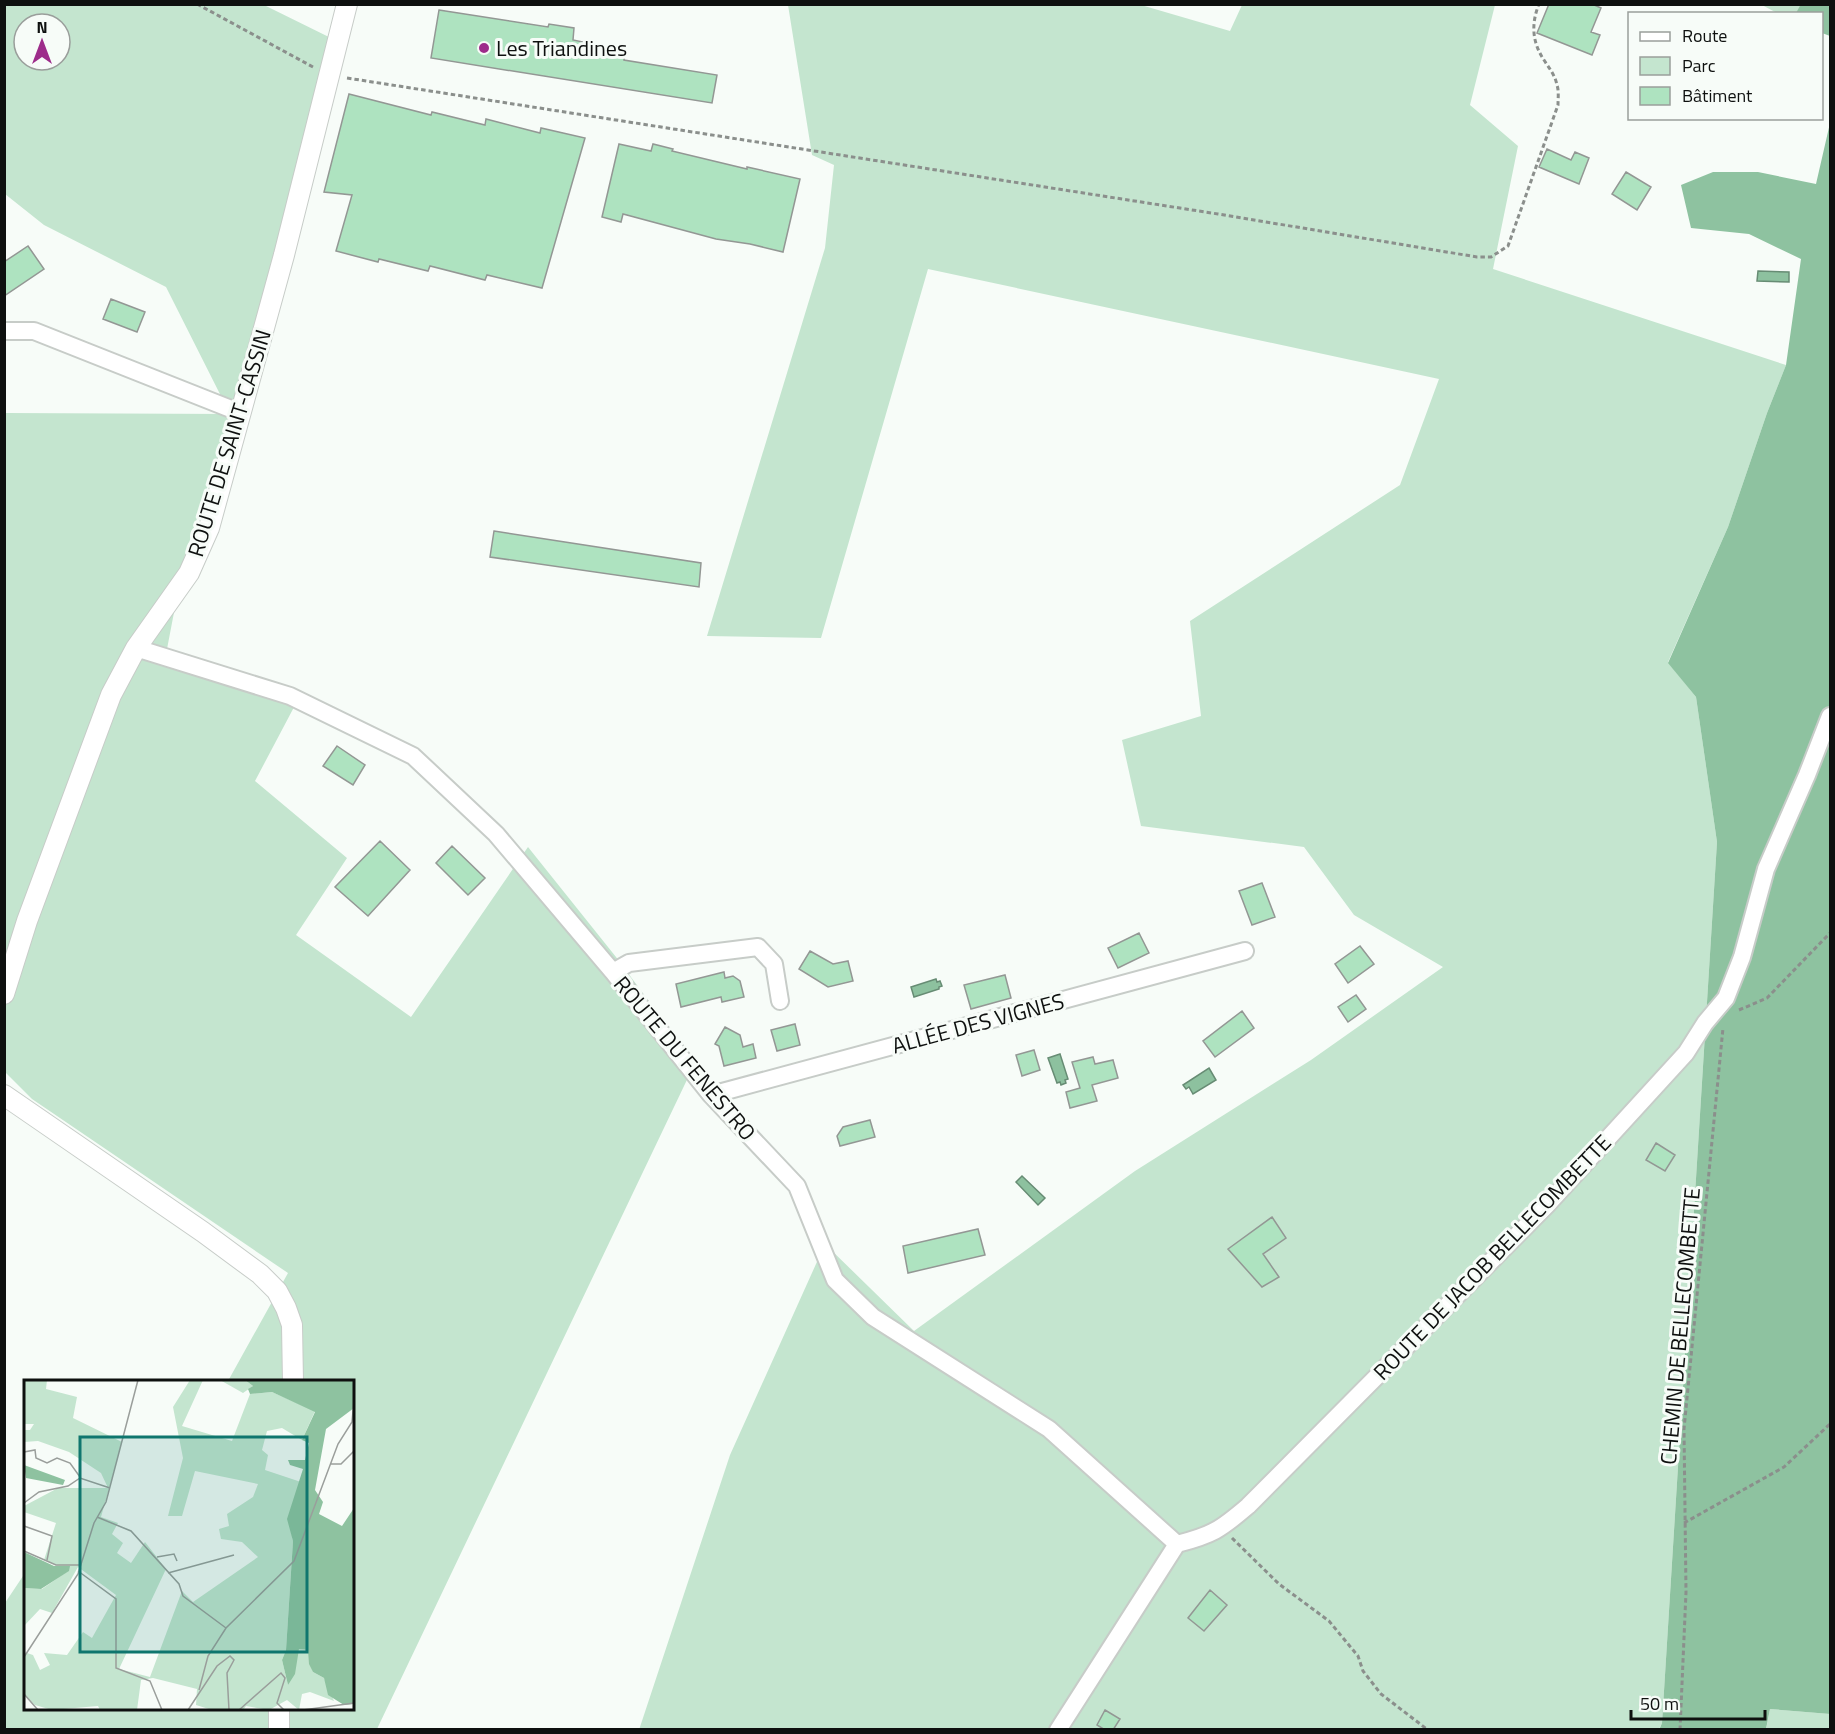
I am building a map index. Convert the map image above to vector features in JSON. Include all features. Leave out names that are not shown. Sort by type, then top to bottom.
[{"type":"street","name":"ROUTE DE SAINT-CASSIN","points":[[4,994],[27,921],[107,706],[136,648],[189,573],[209,528],[284,255],[346,4]]},
{"type":"street","points":[[4,331],[34,331],[241,413]]},
{"type":"street","name":"ROUTE DU FENESTRO","points":[[136,648],[290,696],[413,756],[496,834],[614,972],[711,1095],[797,1186],[835,1280],[873,1317],[1049,1429],[1177,1544]]},
{"type":"street","name":"ROUTE DE JACOB BELLECOMBETTE","points":[[1177,1544],[1203,1538],[1222,1528],[1248,1506],[1547,1205],[1686,1053],[1726,998],[1742,957],[1766,869],[1807,776],[1830,716]]},
{"type":"street","points":[[614,972],[629,963],[758,947],[774,964],[780,1001]]},
{"type":"street","name":"ALLÉE DES VIGNES","points":[[711,1095],[1245,951]]},
{"type":"street","points":[[4,1095],[260,1274],[276,1291],[286,1308],[292,1325],[293,1380]]},
{"type":"street","points":[[1058,1730],[1177,1544]]},
{"type":"street","points":[[279,1710],[279,1730]]},
{"type":"path","points":[[197,4],[328,75],[1206,212],[1477,257],[1491,257],[1508,246],[1558,105],[1558,86],[1535,42],[1533,27],[1539,4]]},
{"type":"path","points":[[1735,1012],[1767,998],[1830,933]]},
{"type":"path","name":"CHEMIN DE BELLECOMBETTE","points":[[1680,1730],[1686,1592],[1684,1429],[1724,1028]]},
{"type":"path","points":[[1684,1523],[1784,1467],[1830,1424]]},
{"type":"path","points":[[1222,1528],[1279,1584],[1329,1622],[1358,1656],[1363,1671],[1381,1694],[1428,1730]]},
{"type":"green space","points":[[5,5],[264,5],[337,41],[231,415],[185,555],[167,649],[302,692],[255,781],[347,858],[296,935],[411,1017],[528,847],[616,957],[695,1063],[377,1729],[5,1730],[5,1603],[24,1574],[24,1710],[354,1710],[354,1380],[229,1380],[288,1273],[32,1099],[5,1072],[5,413],[230,414],[166,287],[44,225],[5,194]]},
{"type":"green space","points":[[788,5],[1141,5],[1230,31],[1242,5],[1495,5],[1470,105],[1518,146],[1493,269],[1786,365],[1728,527],[1668,662],[1696,697],[1717,842],[1662,1723],[1659,1729],[639,1730],[730,1455],[825,1244],[914,1331],[1135,1171],[1311,1060],[1443,967],[1354,915],[1304,847],[1141,826],[1122,740],[1201,716],[1190,621],[1400,485],[1439,379],[928,269],[821,638],[707,636],[825,248],[834,165],[812,155]]},
{"type":"green space","points":[[1762,5],[1801,5],[1797,12],[1775,12]]},
{"type":"green space","points":[[1770,1709],[1830,1714],[1830,1729],[1766,1730]]},
{"type":"shaded area","points":[[1801,4],[1830,5],[1830,36],[1823,33],[1823,12],[1797,12]]},
{"type":"shaded area","points":[[1830,123],[1830,1714],[1770,1709],[1766,1729],[1659,1730],[1662,1723],[1717,842],[1696,697],[1668,663],[1728,527],[1786,365],[1801,259],[1749,234],[1691,228],[1681,185],[1713,172],[1758,172],[1816,184]]},
{"type":"shaded area","points":[[1758,271],[1789,272],[1789,282],[1757,281]]},
{"type":"shaded area","points":[[936,979],[942,986],[939,989],[914,997],[911,987]]},
{"type":"shaded area","points":[[1060,1054],[1068,1079],[1061,1085],[1060,1082],[1057,1083],[1048,1058]]},
{"type":"shaded area","points":[[1209,1068],[1216,1080],[1193,1094],[1189,1087],[1186,1089],[1183,1085]]},
{"type":"shaded area","points":[[1022,1176],[1045,1198],[1038,1205],[1016,1182]]},
{"type":"building","points":[[1549,4],[1592,4],[1601,8],[1591,32],[1600,35],[1592,55],[1537,33]]},
{"type":"building","points":[[439,10],[548,27],[549,24],[574,28],[573,40],[588,43],[588,46],[625,52],[624,60],[717,75],[712,103],[431,58]]},
{"type":"building","points":[[349,94],[431,115],[432,112],[485,125],[486,119],[540,133],[541,128],[585,138],[542,288],[487,275],[485,280],[430,266],[428,271],[379,259],[378,262],[336,251],[352,195],[324,192]]},
{"type":"building","points":[[619,144],[651,151],[653,144],[673,149],[672,151],[747,169],[747,167],[800,179],[783,252],[716,239],[623,214],[621,222],[602,217]]},
{"type":"building","points":[[1547,149],[1571,160],[1575,152],[1589,158],[1579,184],[1539,167]]},
{"type":"building","points":[[1626,172],[1651,187],[1637,210],[1612,194]]},
{"type":"building","points":[[28,246],[44,269],[4,296],[4,262]]},
{"type":"building","points":[[111,299],[145,312],[137,332],[103,319]]},
{"type":"building","points":[[494,531],[701,563],[699,587],[490,557]]},
{"type":"building","points":[[337,746],[365,765],[353,785],[323,766]]},
{"type":"building","points":[[380,841],[410,870],[368,916],[335,887]]},
{"type":"building","points":[[452,846],[485,878],[468,895],[436,863]]},
{"type":"building","points":[[1262,883],[1275,917],[1252,925],[1239,891]]},
{"type":"building","points":[[1139,933],[1149,953],[1118,968],[1108,948]]},
{"type":"building","points":[[1360,946],[1374,964],[1348,983],[1335,964]]},
{"type":"building","points":[[810,951],[833,964],[848,961],[853,981],[828,987],[799,969]]},
{"type":"building","points":[[724,972],[725,978],[733,976],[740,981],[744,997],[722,1002],[721,997],[681,1007],[676,984]]},
{"type":"building","points":[[1005,975],[1011,998],[971,1009],[964,985]]},
{"type":"building","points":[[1356,995],[1366,1009],[1348,1022],[1338,1007]]},
{"type":"building","points":[[1242,1011],[1254,1028],[1215,1057],[1203,1041]]},
{"type":"building","points":[[795,1024],[800,1045],[777,1051],[771,1030]]},
{"type":"building","points":[[725,1027],[740,1035],[743,1047],[753,1044],[756,1058],[724,1066],[719,1046],[715,1044]]},
{"type":"building","points":[[1034,1050],[1040,1070],[1022,1076],[1016,1055]]},
{"type":"building","points":[[1093,1057],[1095,1064],[1113,1060],[1118,1078],[1092,1085],[1097,1101],[1070,1108],[1066,1092],[1080,1088],[1072,1062]]},
{"type":"building","points":[[870,1120],[875,1137],[840,1146],[837,1136],[843,1127]]},
{"type":"building","points":[[1656,1143],[1675,1155],[1665,1171],[1646,1160]]},
{"type":"building","points":[[1272,1217],[1286,1238],[1263,1254],[1279,1277],[1262,1287],[1228,1249]]},
{"type":"building","points":[[978,1229],[985,1255],[908,1273],[903,1246]]},
{"type":"building","points":[[1210,1590],[1227,1605],[1204,1631],[1188,1618]]},
{"type":"building","points":[[1105,1710],[1120,1719],[1113,1730],[1105,1730],[1097,1725]]},
{"type":"place","name":"Les Triandines","points":[[484,48]]}]
